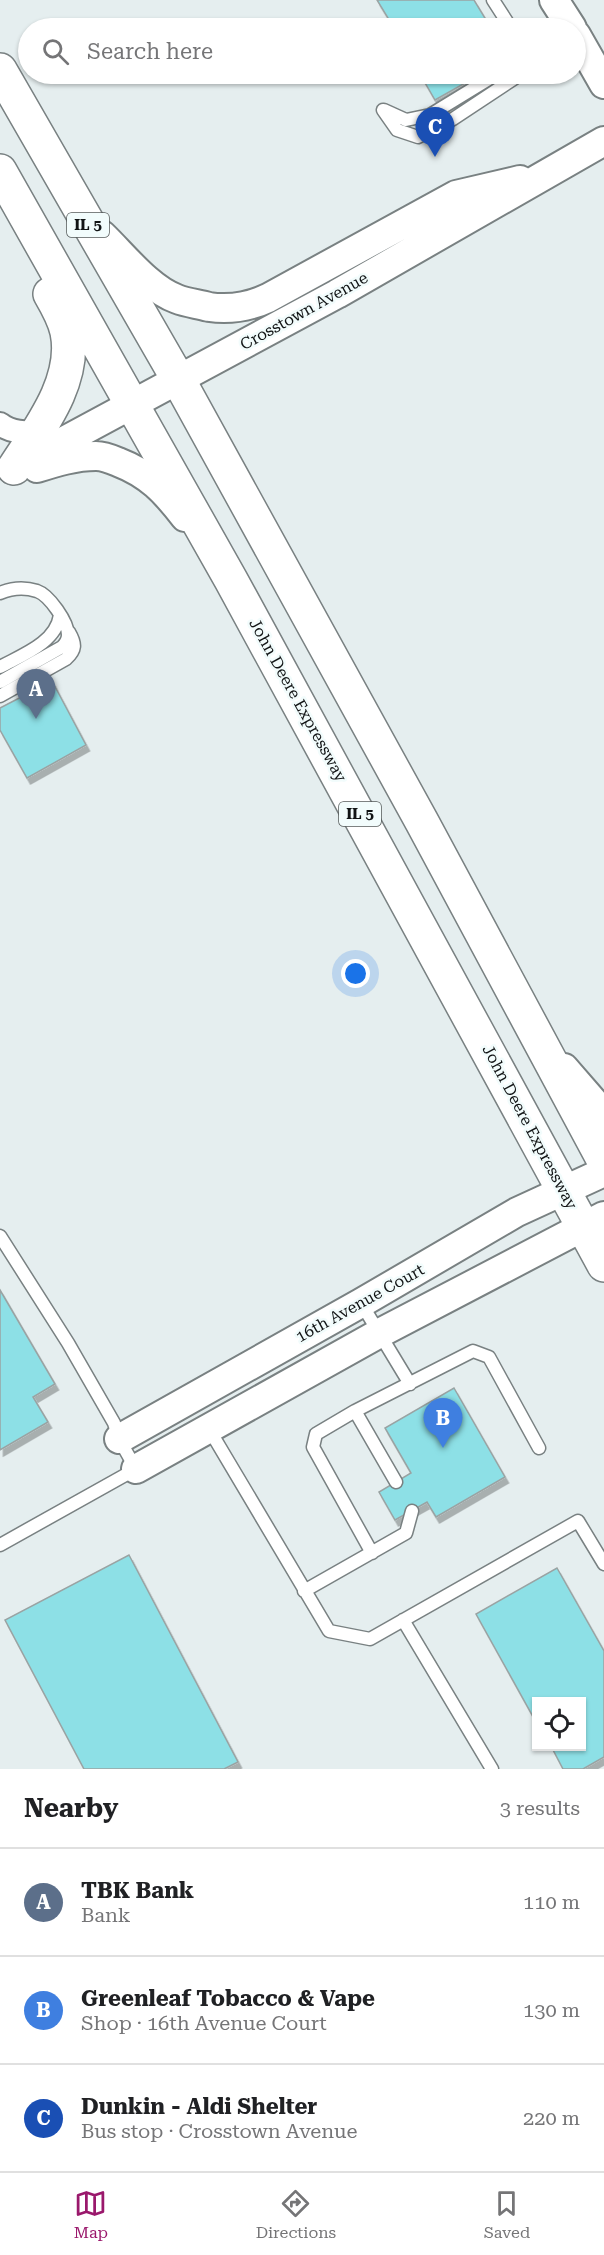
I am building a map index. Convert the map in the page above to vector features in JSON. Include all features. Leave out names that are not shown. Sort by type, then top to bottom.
[{"type":"highway","name":"IL 5","points":[[0,70],[178,380],[411,801],[604,1161]]},
{"type":"highway","name":"John Deere Expressway","points":[[0,171],[133,402],[565,1190],[594,1222],[604,1265]]},
{"type":"highway","points":[[0,209],[60,311],[67,330],[69,348],[54,403],[38,432],[5,474]]},
{"type":"street","points":[[554,0],[566,18]]},
{"type":"street","points":[[586,52],[604,84]]},
{"type":"street","name":"Crosstown Avenue","points":[[5,474],[133,402],[337,294],[604,141]]},
{"type":"street","points":[[84,219],[140,274],[175,298],[219,308],[243,307],[254,305],[268,298],[456,195],[548,174]]},
{"type":"street","points":[[0,424],[7,430],[18,432],[77,433]]},
{"type":"street","points":[[5,474],[70,458],[98,456],[137,468],[175,504],[231,580]]},
{"type":"street","points":[[535,1031],[604,1114]]},
{"type":"street","name":"16th Avenue Court","points":[[119,1439],[362,1303],[517,1212],[604,1172]]},
{"type":"street","points":[[136,1469],[378,1334],[594,1222]]},
{"type":"lane","points":[[493,0],[505,18]]},
{"type":"lane","points":[[481,84],[430,115],[406,120],[383,110],[396,130],[418,137],[453,119],[506,84]]},
{"type":"lane","points":[[0,593],[22,588],[39,591],[50,600],[75,645],[74,652],[66,659],[0,696]]},
{"type":"lane","points":[[0,667],[40,645],[63,620]]},
{"type":"lane","points":[[0,681],[62,647],[67,642],[68,634],[63,620]]},
{"type":"lane","points":[[0,1236],[68,1343],[114,1424],[119,1439],[136,1469],[0,1545]]},
{"type":"lane","points":[[362,1303],[378,1334],[410,1384]]},
{"type":"lane","points":[[372,1553],[313,1447],[316,1434],[355,1411],[473,1351],[489,1357],[539,1448]]},
{"type":"lane","points":[[355,1411],[396,1482]]},
{"type":"lane","points":[[210,1429],[304,1591],[330,1631],[370,1639],[578,1521],[604,1564]]},
{"type":"lane","points":[[304,1591],[406,1533],[412,1510]]},
{"type":"lane","points":[[403,1620],[492,1769]]},
{"type":"building","points":[[377,0],[474,0],[485,18],[388,18]]},
{"type":"building","points":[[426,84],[463,84],[435,100]]},
{"type":"building","points":[[52,681],[86,745],[27,778],[0,730],[0,708]]},
{"type":"building","points":[[0,1290],[55,1384],[33,1397],[48,1422],[0,1450]]},
{"type":"building","points":[[454,1388],[505,1477],[436,1517],[427,1502],[395,1520],[379,1492],[411,1473],[385,1428]]},
{"type":"building","points":[[129,1555],[238,1762],[224,1769],[84,1769],[5,1620]]},
{"type":"building","points":[[557,1568],[604,1651],[604,1757],[583,1769],[563,1769],[554,1751],[586,1751],[586,1697],[532,1697],[532,1715],[476,1614]]},
{"type":"place","name":"Dunkin - Aldi Shelter","points":[[435,157]]},
{"type":"place","name":"TBK Bank","points":[[36,719]]},
{"type":"place","name":"Greenleaf Tobacco & Vape","points":[[443,1448]]}]
